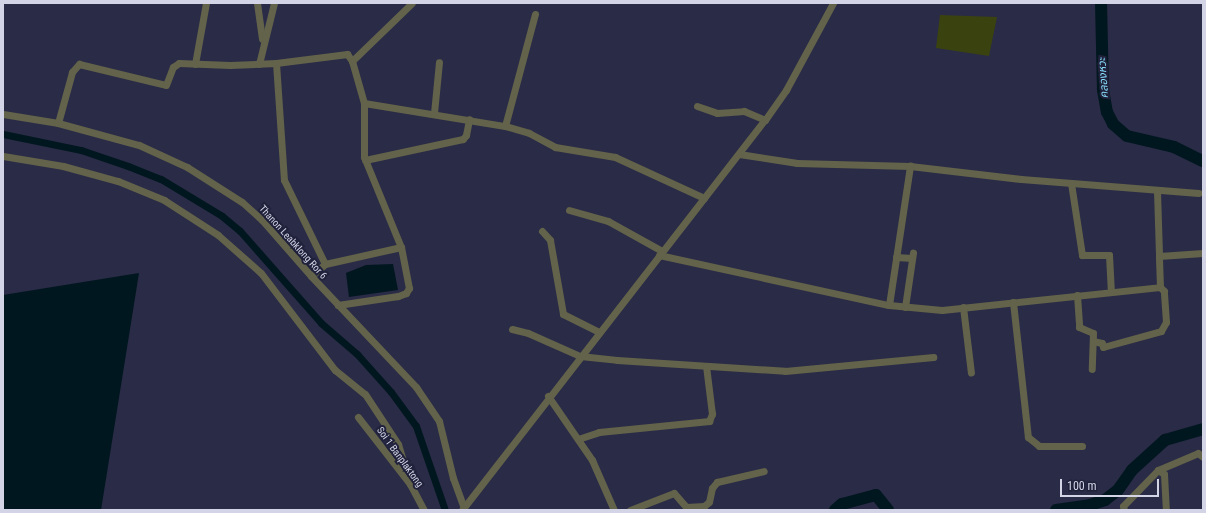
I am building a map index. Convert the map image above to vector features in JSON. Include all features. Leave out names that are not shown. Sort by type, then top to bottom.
[{"type":"street","points":[[196,64],[206,3]]},
{"type":"street","points":[[257,3],[263,42]]},
{"type":"street","points":[[259,64],[263,42],[274,3]]},
{"type":"street","points":[[352,61],[412,3]]},
{"type":"street","points":[[463,509],[548,396],[765,120],[786,90],[834,3]]},
{"type":"street","points":[[505,126],[536,14]]},
{"type":"street","points":[[58,123],[72,72],[79,64],[166,85],[174,65],[276,63],[317,58],[341,52],[347,54],[352,61],[364,103],[362,151],[402,247],[408,288],[406,293],[338,305]]},
{"type":"street","points":[[434,114],[439,62]]},
{"type":"street","points":[[276,63],[284,180],[325,264]]},
{"type":"street","points":[[364,103],[505,126],[529,133],[555,147],[615,156],[704,198]]},
{"type":"street","points":[[697,106],[717,113],[744,111],[765,120]]},
{"type":"street","name":"Thanon Leabklong Ror 6","points":[[3,114],[58,123],[139,145],[202,176],[251,210],[416,387],[439,421],[452,478],[463,509]]},
{"type":"street","points":[[365,160],[463,139],[466,135],[469,119]]},
{"type":"street","points":[[738,154],[797,163],[910,166],[1071,183],[1157,191],[1198,193]]},
{"type":"street","points":[[3,156],[62,166],[118,181],[164,200],[218,235],[262,273],[335,370],[365,394],[398,444],[410,484]]},
{"type":"street","points":[[889,305],[910,166]]},
{"type":"street","points":[[1071,183],[1082,255],[1109,255],[1111,292]]},
{"type":"street","points":[[1093,341],[1102,343],[1103,347],[1161,331],[1166,322],[1164,291],[1160,287],[1157,191]]},
{"type":"street","points":[[569,210],[608,221],[660,253],[889,305],[932,310],[963,308],[1160,287]]},
{"type":"street","points":[[542,231],[550,240],[563,314],[599,332]]},
{"type":"street","points":[[311,276],[325,264],[402,247]]},
{"type":"street","points":[[1159,256],[1201,254]]},
{"type":"street","points":[[896,257],[912,255],[905,307]]},
{"type":"street","points":[[1077,295],[1080,327],[1091,331],[1093,341],[1092,369]]},
{"type":"street","points":[[1014,302],[1028,437],[1039,446],[1082,446]]},
{"type":"street","points":[[963,308],[971,373]]},
{"type":"street","points":[[512,329],[528,333],[580,356],[706,366],[785,371],[933,357]]},
{"type":"street","points":[[578,439],[599,432],[709,421],[712,414],[706,366]]},
{"type":"street","points":[[548,396],[592,460],[614,510]]},
{"type":"street","name":"Soi 1 Banplaktong","points":[[358,417],[410,484],[424,510]]},
{"type":"street","points":[[1124,510],[1123,506],[1158,470],[1198,453],[1203,457]]},
{"type":"street","points":[[1158,470],[1164,474],[1166,510]]},
{"type":"street","points":[[630,510],[674,493],[686,507],[704,506],[708,502],[712,488],[717,482],[764,471]]},
{"type":"green space","points":[[940,15],[997,17],[989,56],[936,48]]},
{"type":"water","points":[[393,264],[398,290],[349,297],[346,273],[366,265]]},
{"type":"water","points":[[139,273],[101,510],[3,510],[3,295]]},
{"type":"waterway","name":"คลองหวะ","points":[[1101,3],[1103,90],[1107,112],[1113,124],[1127,136],[1174,147],[1203,161]]},
{"type":"waterway","points":[[3,134],[81,150],[161,179],[222,216],[240,231],[321,323],[357,354],[391,392],[416,426],[445,510]]},
{"type":"waterway","name":"คลองหวะ","points":[[1056,510],[1090,505],[1105,500],[1118,490],[1132,470],[1165,440],[1203,429]]},
{"type":"waterway","name":"คลองหวะ","points":[[835,510],[842,504],[876,495],[888,510]]}]
